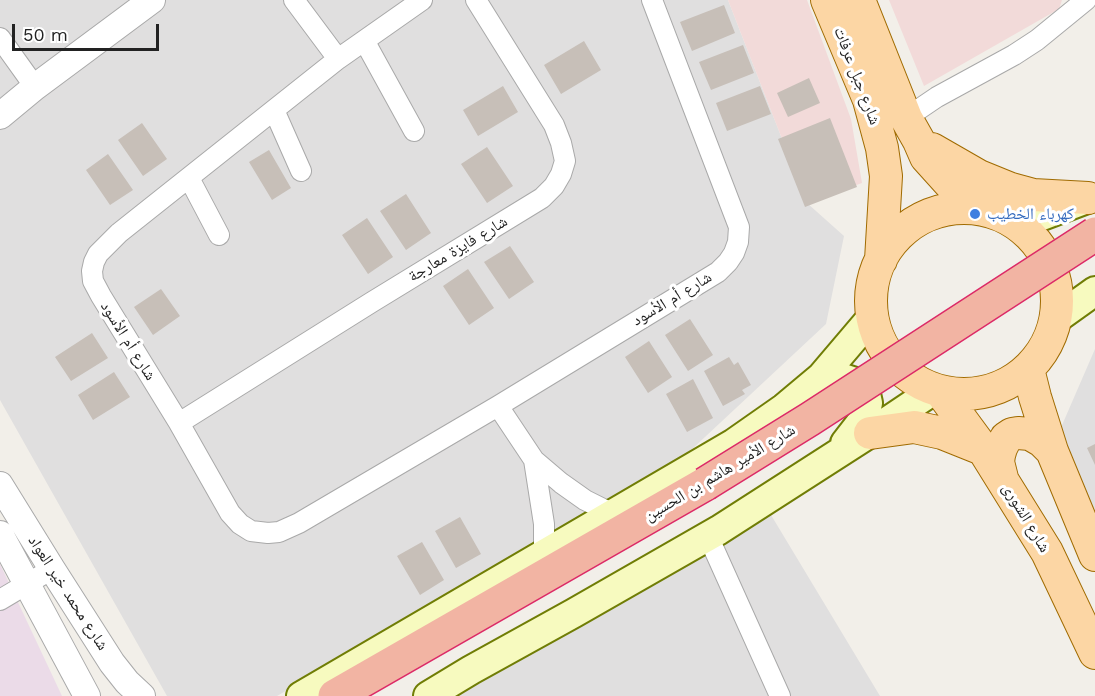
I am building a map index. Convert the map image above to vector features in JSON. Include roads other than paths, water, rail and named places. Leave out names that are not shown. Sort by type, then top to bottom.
[{"type":"highway","name":"شارع الأمير هاشم بن الحسين","points":[[335,696],[711,494],[820,412],[1095,234]]},
{"type":"highway","name":"شارع الأمير هاشم بن الحسين","points":[[377,696],[1095,259]]},
{"type":"main road","name":"شارع جبل عرفات","points":[[827,0],[869,100],[882,148],[886,176],[881,260]]},
{"type":"main road","name":"شارع جبل عرفات","points":[[859,0],[917,139],[972,208]]},
{"type":"main road","points":[[886,176],[908,174],[917,139],[959,165],[1001,186],[1033,195],[1093,201]]},
{"type":"main road","points":[[1009,219],[1042,216],[1093,201]]},
{"type":"main road","points":[[1093,201],[1090,232],[1095,242]]},
{"type":"main road","points":[[972,208],[991,211],[1009,219],[1039,244],[1055,280],[1056,319],[1046,346],[1028,369],[1009,383],[987,392],[964,395],[937,391],[911,378],[893,362],[880,340],[872,317],[872,288],[881,260],[903,231],[935,212],[972,208]]},
{"type":"main road","points":[[1056,319],[1095,291]]},
{"type":"main road","name":"شارع الأمير هاشم بن الحسين","points":[[301,696],[734,443],[784,408],[821,377],[872,317]]},
{"type":"main road","points":[[1028,369],[1052,451],[1095,555]]},
{"type":"main road","points":[[821,377],[848,378],[862,388],[866,394],[868,403],[862,421],[839,452]]},
{"type":"main road","points":[[428,696],[708,536],[937,391]]},
{"type":"main road","name":"شارع الشورى","points":[[937,391],[983,449],[1047,552],[1095,653]]},
{"type":"main road","points":[[870,433],[914,427],[942,433],[983,449]]},
{"type":"main road","points":[[1002,478],[998,462],[999,455],[1006,438],[1012,434],[1030,434],[1052,451]]},
{"type":"street","points":[[0,116],[35,87],[152,0]]},
{"type":"street","points":[[294,0],[339,59]]},
{"type":"street","name":"شارع أم الأسود","points":[[422,0],[339,59],[119,232],[98,254],[94,262],[93,281],[101,296],[179,423],[230,513],[240,524],[251,531],[279,532],[299,523],[498,406],[718,272],[728,262],[738,242],[739,227],[652,0]]},
{"type":"street","name":"شارع فايزة معارجة","points":[[179,423],[542,198],[554,186],[565,160],[554,125],[476,0]]},
{"type":"street","points":[[917,139],[938,97],[1037,40],[1085,0]]},
{"type":"street","points":[[0,38],[35,87]]},
{"type":"street","points":[[365,42],[414,131]]},
{"type":"street","points":[[274,110],[301,171]]},
{"type":"street","points":[[189,178],[219,235]]},
{"type":"street","points":[[498,406],[534,460],[577,494],[613,514]]},
{"type":"street","points":[[534,460],[544,524],[543,554]]},
{"type":"street","name":"شارع محمد خير العواد","points":[[0,485],[112,663],[142,696]]},
{"type":"street","name":"شارع محمد خير العواد","points":[[0,534],[87,696]]},
{"type":"street","points":[[708,536],[780,696]]},
{"type":"street","points":[[0,600],[52,569]]},
{"type":"place","name":"كهرباء الخطيب","points":[[975,214]]}]
